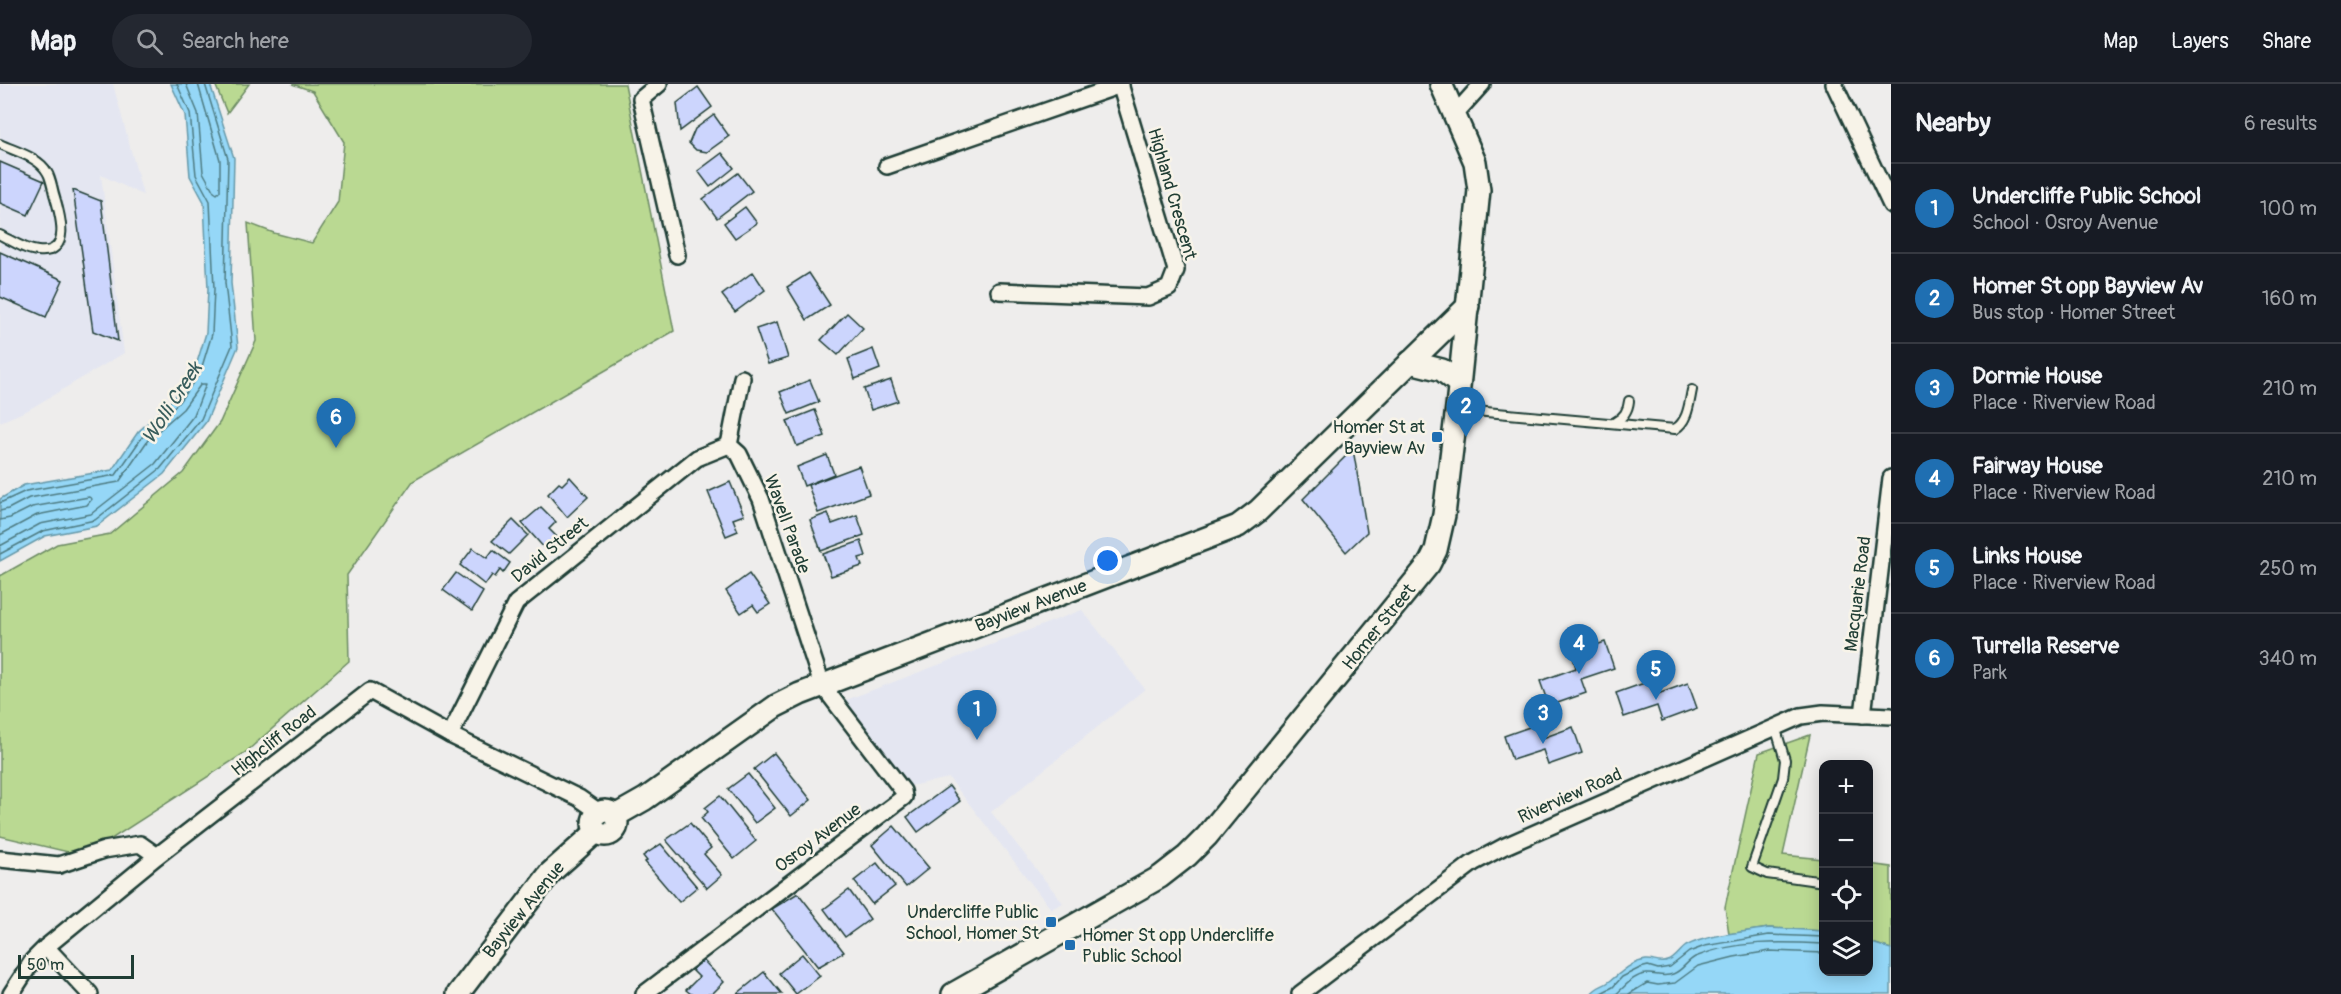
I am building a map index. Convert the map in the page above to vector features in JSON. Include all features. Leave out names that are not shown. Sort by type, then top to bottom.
[{"type":"main road","name":"Homer Street","points":[[953,994],[1160,877],[1187,856],[1207,836],[1429,564],[1440,534],[1457,407],[1479,190],[1475,162],[1442,84]]},
{"type":"main road","name":"Bayview Avenue","points":[[458,994],[550,873],[603,820],[645,799],[776,706],[822,685],[1238,526],[1258,511],[1468,306]]},
{"type":"main road","points":[[1410,362],[1442,370],[1458,383]]},
{"type":"street","points":[[659,84],[640,99],[677,255]]},
{"type":"street","points":[[1455,114],[1482,84]]},
{"type":"street","points":[[1834,84],[1891,206]]},
{"type":"street","points":[[887,166],[1120,85]]},
{"type":"street","name":"Highland Crescent","points":[[999,291],[1148,297],[1169,288],[1176,270],[1120,85]]},
{"type":"street","points":[[729,445],[742,378]]},
{"type":"street","name":"Wavell Parade","points":[[729,445],[740,454],[761,499],[822,685]]},
{"type":"street","name":"David Street","points":[[450,735],[516,603],[697,458],[729,445]]},
{"type":"street","name":"Macquarie Road","points":[[1863,715],[1891,478]]},
{"type":"street","name":"Osroy Avenue","points":[[644,994],[904,796],[903,791],[822,685]]},
{"type":"street","name":"Highcliff Road","points":[[11,994],[33,960],[46,947],[157,856],[370,691],[450,735],[579,798],[603,820]]},
{"type":"street","name":"Riverview Road","points":[[1300,994],[1473,863],[1513,843],[1801,716],[1823,713],[1891,716]]},
{"type":"street","points":[[0,858],[60,865],[104,850],[140,844],[157,856]]},
{"type":"street","points":[[46,947],[90,994]]},
{"type":"lane","points":[[0,144],[33,160],[47,172],[62,228],[58,242],[46,251],[32,250],[0,235]]},
{"type":"lane","points":[[1457,407],[1475,411],[1675,429],[1681,425],[1686,415],[1692,390]]},
{"type":"lane","points":[[1614,423],[1621,419],[1628,409],[1629,401]]},
{"type":"lane","points":[[1775,726],[1785,760],[1783,778],[1752,867],[1767,874],[1819,881]]},
{"type":"shaded area","points":[[0,84],[113,84],[143,195],[101,175],[124,353],[28,410],[0,422]]},
{"type":"shaded area","points":[[1082,610],[1145,689],[991,812],[1063,903],[1051,909],[949,778],[910,786],[841,702]]},
{"type":"green space","points":[[215,84],[249,84],[227,113]]},
{"type":"green space","points":[[292,84],[625,84],[674,331],[413,481],[347,575],[349,661],[246,752],[85,856],[0,836],[0,576],[57,544],[110,534],[183,473],[220,422],[256,341],[248,223],[312,243],[338,202],[344,142],[313,91]]},
{"type":"green space","points":[[1810,735],[1783,855],[1819,859],[1819,931],[1769,928],[1729,934],[1725,907],[1759,753]]},
{"type":"green space","points":[[1873,865],[1891,867],[1891,949],[1873,943]]},
{"type":"water","name":"Wolli Creek","points":[[171,84],[210,84],[234,158],[231,283],[238,347],[206,422],[164,474],[97,526],[45,536],[0,561],[0,499],[24,485],[112,470],[138,432],[173,399],[195,369],[206,333],[208,289],[204,202],[190,176],[185,115]]},
{"type":"water","points":[[1769,928],[1819,931],[1819,976],[1873,976],[1873,943],[1891,949],[1891,994],[1591,994],[1635,963],[1646,960],[1665,962],[1686,946],[1716,936]]},
{"type":"building","points":[[698,87],[712,107],[680,131],[677,103]]},
{"type":"building","points":[[714,115],[729,136],[707,152],[696,150],[689,143],[695,129]]},
{"type":"building","points":[[722,153],[734,168],[710,187],[698,171]]},
{"type":"building","points":[[0,162],[44,181],[28,215],[0,203]]},
{"type":"building","points":[[738,173],[752,191],[717,218],[703,199]]},
{"type":"building","points":[[73,190],[101,201],[118,341],[93,331]]},
{"type":"building","points":[[745,207],[757,223],[735,238],[724,223]]},
{"type":"building","points":[[0,252],[63,280],[46,317],[0,297]]},
{"type":"building","points":[[753,272],[765,290],[735,312],[722,295]]},
{"type":"building","points":[[809,273],[830,305],[807,320],[787,287]]},
{"type":"building","points":[[847,313],[863,328],[838,355],[821,340]]},
{"type":"building","points":[[777,322],[788,358],[768,364],[756,329]]},
{"type":"building","points":[[873,349],[880,369],[855,379],[848,359]]},
{"type":"building","points":[[810,380],[819,402],[789,414],[780,392]]},
{"type":"building","points":[[891,380],[898,401],[871,410],[864,389]]},
{"type":"building","points":[[815,410],[825,436],[797,446],[787,421]]},
{"type":"building","points":[[1353,449],[1367,532],[1346,552],[1303,499]]},
{"type":"building","points":[[827,455],[834,474],[804,486],[797,467]]},
{"type":"building","points":[[859,466],[869,494],[818,513],[808,485]]},
{"type":"building","points":[[570,477],[588,497],[567,517],[548,494],[559,483],[562,485]]},
{"type":"building","points":[[730,482],[744,515],[733,519],[738,531],[726,536],[708,492]]},
{"type":"building","points":[[541,507],[556,522],[549,529],[558,538],[546,550],[522,523]]},
{"type":"building","points":[[828,513],[832,524],[857,515],[864,535],[821,551],[810,520]]},
{"type":"building","points":[[513,520],[528,535],[509,554],[492,541]]},
{"type":"building","points":[[861,541],[866,556],[859,558],[862,566],[831,576],[823,554]]},
{"type":"building","points":[[473,548],[487,558],[493,550],[510,563],[503,573],[500,570],[495,577],[492,575],[485,585],[460,565]]},
{"type":"building","points":[[456,573],[483,592],[472,611],[443,590]]},
{"type":"building","points":[[749,574],[770,604],[758,612],[753,605],[741,613],[726,591]]},
{"type":"building","points":[[1605,642],[1614,668],[1581,679],[1586,693],[1549,706],[1540,681],[1576,668],[1572,653]]},
{"type":"building","points":[[1650,681],[1655,695],[1688,683],[1697,708],[1662,721],[1657,706],[1624,717],[1616,693]]},
{"type":"building","points":[[1535,725],[1540,739],[1573,727],[1582,753],[1548,765],[1543,750],[1512,760],[1504,736]]},
{"type":"building","points":[[774,753],[811,800],[791,816],[754,769]]},
{"type":"building","points":[[748,774],[775,808],[755,823],[728,789]]},
{"type":"building","points":[[949,786],[960,801],[918,832],[907,817]]},
{"type":"building","points":[[720,796],[756,841],[734,859],[701,818],[708,812],[705,808]]},
{"type":"building","points":[[690,823],[711,848],[704,854],[722,875],[707,888],[666,840]]},
{"type":"building","points":[[894,826],[929,868],[906,887],[872,845]]},
{"type":"building","points":[[661,844],[697,887],[679,902],[645,862],[647,861],[643,856]]},
{"type":"building","points":[[877,863],[895,886],[872,904],[854,881]]},
{"type":"building","points":[[849,890],[870,919],[845,937],[824,909]]},
{"type":"building","points":[[798,893],[844,952],[818,967],[772,909]]},
{"type":"building","points":[[802,954],[820,976],[796,994],[779,973]]},
{"type":"building","points":[[703,960],[724,982],[712,994],[691,994],[686,990],[699,977],[692,970]]},
{"type":"building","points":[[764,972],[782,994],[737,994]]},
{"type":"place","name":"Homer St at Bayview Av","points":[[1437,437]]},
{"type":"place","name":"Homer St opp Bayview Av","points":[[1466,437]]},
{"type":"place","name":"Turrella Reserve","points":[[336,448]]},
{"type":"place","name":"Fairway House","points":[[1579,674]]},
{"type":"place","name":"Links House","points":[[1656,700]]},
{"type":"place","name":"Undercliffe Public School","points":[[977,740]]},
{"type":"place","name":"Dormie House","points":[[1543,744]]},
{"type":"place","name":"Undercliffe Public School, Homer St","points":[[1051,922]]},
{"type":"place","name":"Homer St opp Undercliffe Public School","points":[[1070,945]]}]
